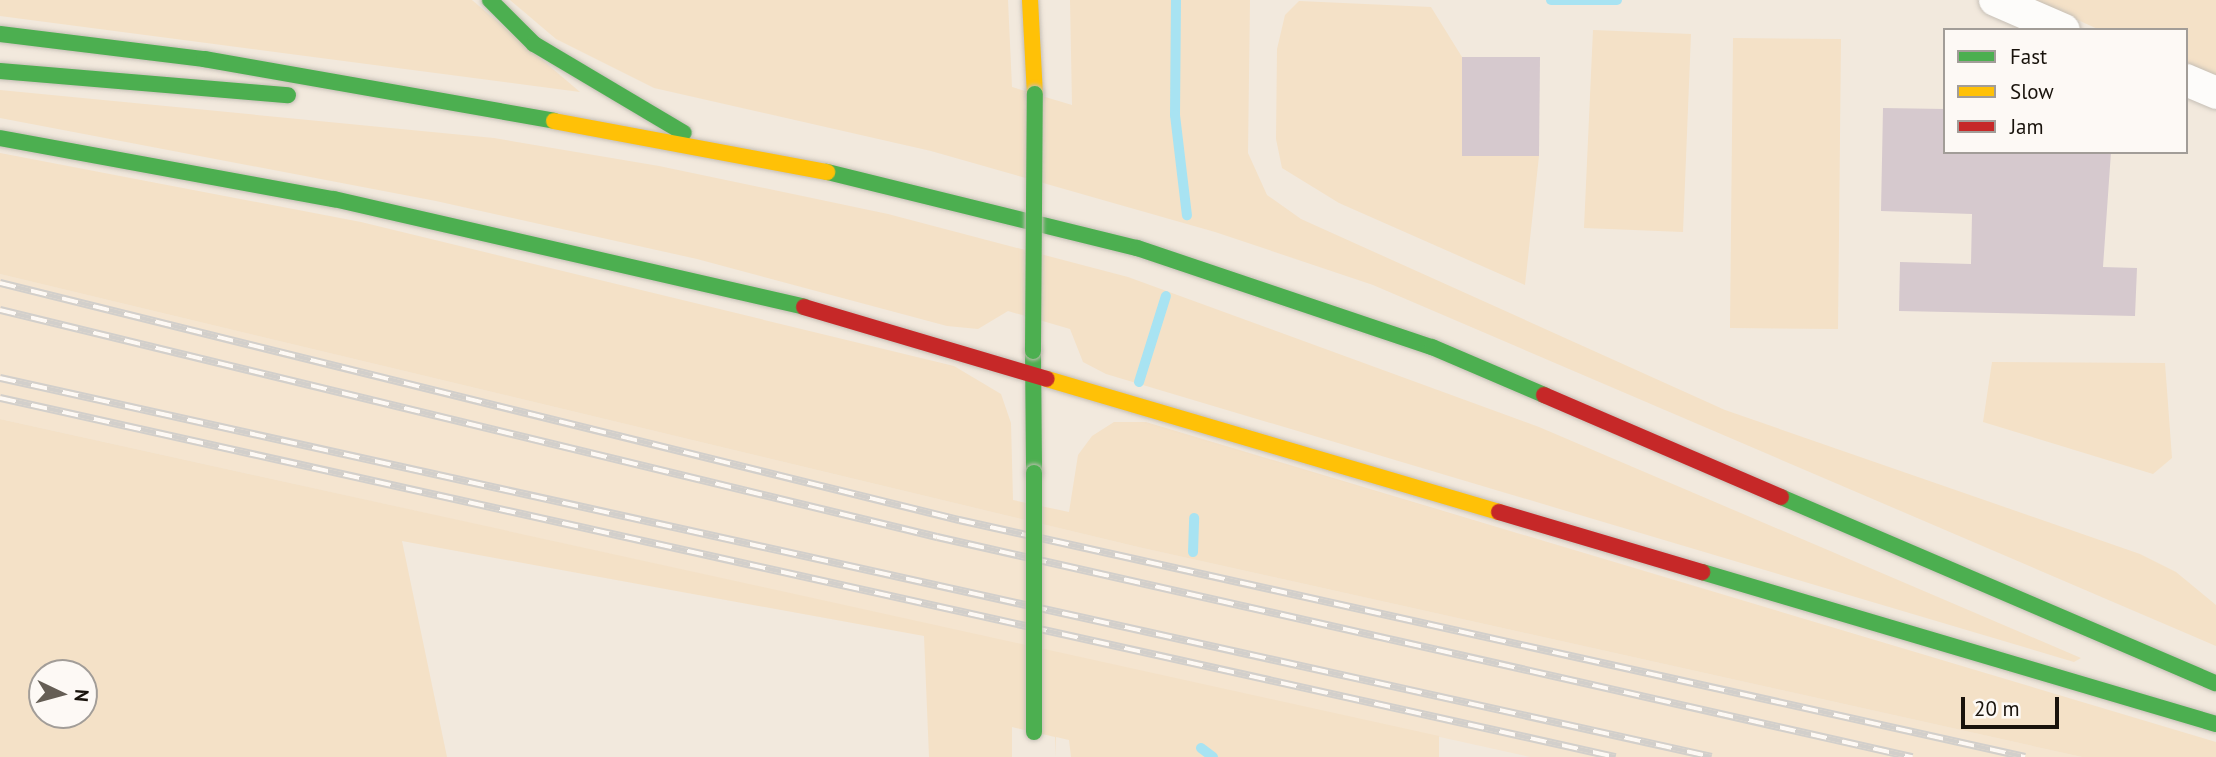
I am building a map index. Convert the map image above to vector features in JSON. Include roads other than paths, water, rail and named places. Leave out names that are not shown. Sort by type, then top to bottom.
[{"type":"main road","points":[[491,0],[534,44],[713,149]]},
{"type":"main road","points":[[1030,0],[1035,94],[1034,757]]},
{"type":"main road","points":[[0,34],[204,59],[419,102],[713,149],[901,187],[1137,248],[1204,268],[1432,347],[2216,682]]},
{"type":"main road","points":[[0,71],[201,92],[419,102]]},
{"type":"main road","points":[[0,138],[334,199],[662,271],[1034,372],[2216,724]]},
{"type":"street","points":[[1995,0],[2059,28]]},
{"type":"street","points":[[2188,81],[2216,93]]},
{"type":"waterway","points":[[1176,0],[1175,115],[1187,215]]},
{"type":"waterway","points":[[1551,0],[1617,0]]},
{"type":"waterway","points":[[1139,382],[1166,296]]},
{"type":"waterway","points":[[1193,552],[1194,518]]},
{"type":"waterway","points":[[1201,748],[1213,757]]},
{"type":"railway","points":[[0,283],[959,520],[2025,757]]},
{"type":"railway","points":[[0,310],[937,537],[1912,757]]},
{"type":"railway","points":[[0,378],[1712,757]]},
{"type":"railway","points":[[0,398],[1616,757]]}]
